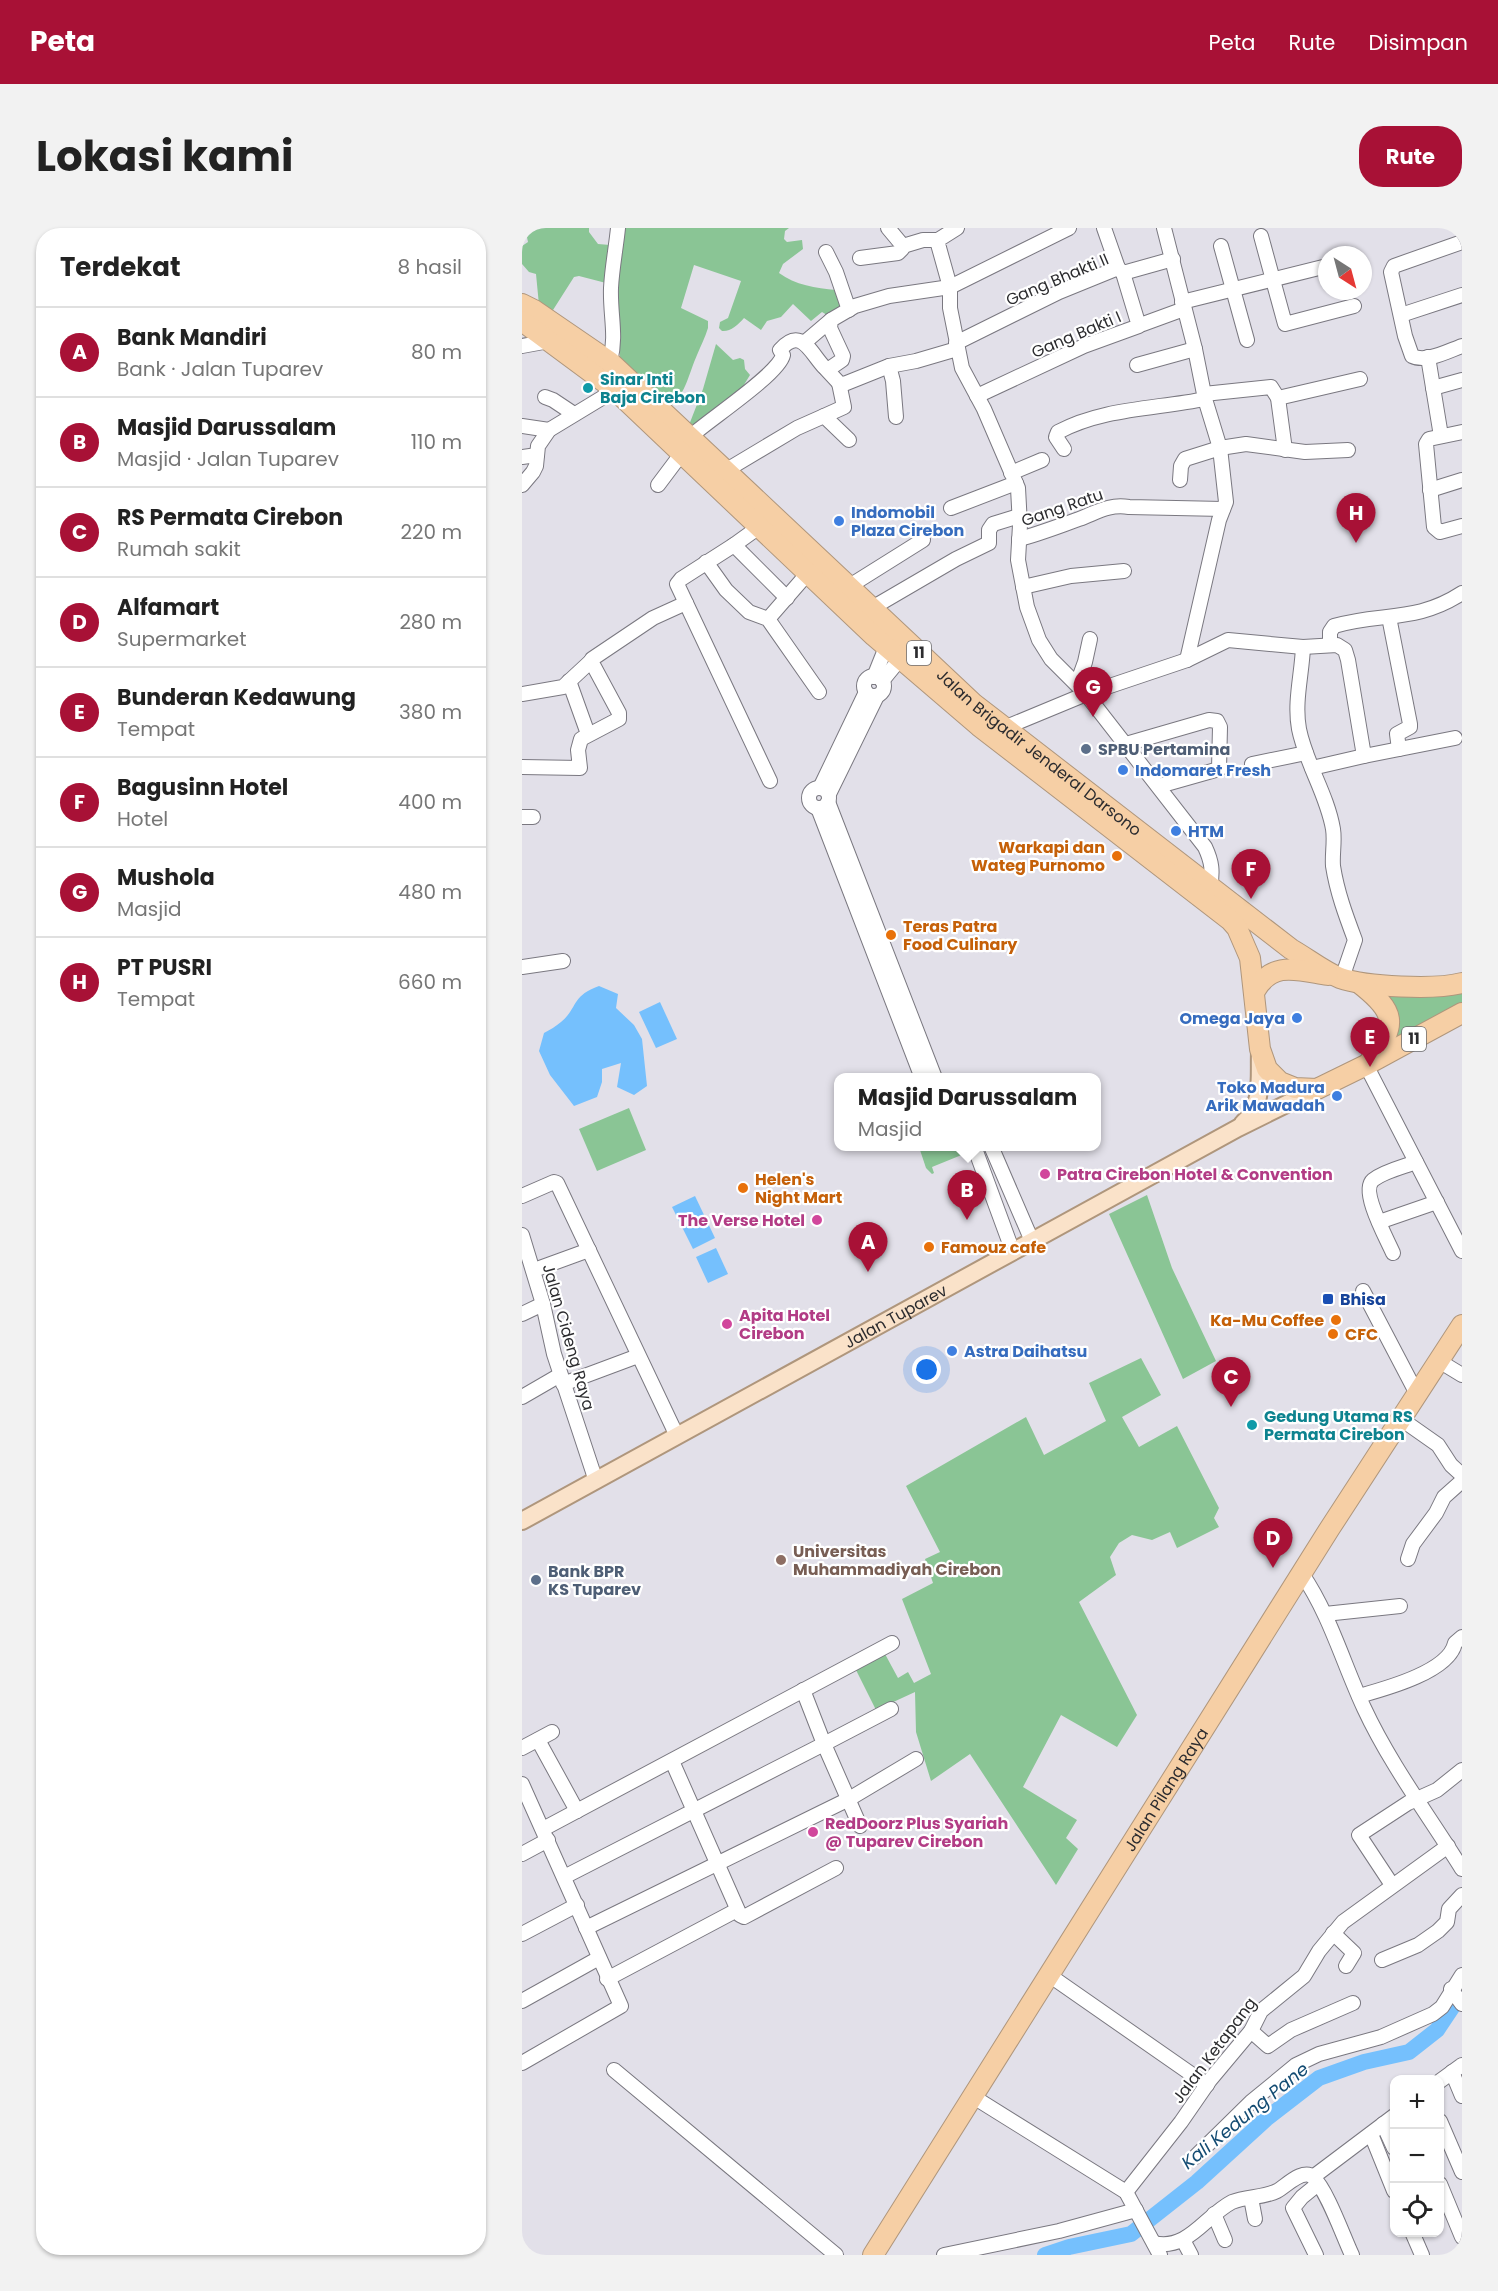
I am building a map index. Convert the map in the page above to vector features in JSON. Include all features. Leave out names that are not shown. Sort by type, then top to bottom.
[{"type":"highway","name":"Jalan Brigadir Jenderal Darsono","points":[[522,304],[610,362],[759,527],[893,653],[1140,841],[1210,888],[1291,949],[1346,979]]},
{"type":"highway","name":"Jalan Brigadir Jenderal Darsono","points":[[522,321],[686,445],[725,471],[872,609],[983,721],[1004,728],[1070,788]]},
{"type":"highway","name":"Jalan Brigadir Jenderal Darsono","points":[[1140,841],[1237,928],[1250,958],[1260,1050]]},
{"type":"highway","points":[[1254,992],[1260,980],[1281,969],[1346,979],[1384,1005],[1390,1017],[1387,1035],[1366,1065]]},
{"type":"highway","name":"11","points":[[1346,979],[1437,987],[1462,983]]},
{"type":"highway","name":"11","points":[[1260,1050],[1267,1069],[1280,1082],[1295,1088],[1317,1089],[1462,1013]]},
{"type":"highway","name":"Jalan Pilang Raya","points":[[873,2255],[1302,1574],[1462,1325]]},
{"type":"main road","points":[[1238,1128],[1250,1118],[1258,1101],[1260,1050]]},
{"type":"main road","name":"Jalan Tuparev","points":[[522,1521],[677,1436],[1009,1238],[1317,1089]]},
{"type":"street","points":[[610,362],[615,332],[611,289],[618,228]]},
{"type":"street","points":[[888,228],[903,246]]},
{"type":"street","points":[[860,258],[898,253],[903,246],[923,240],[938,240],[957,228]]},
{"type":"street","points":[[804,343],[831,320],[855,306],[889,296],[950,287],[1069,228]]},
{"type":"street","points":[[1104,228],[1121,271]]},
{"type":"street","points":[[1164,228],[1195,349],[1204,397],[1220,448],[1226,498],[1187,660]]},
{"type":"street","points":[[1261,236],[1287,324],[1354,306]]},
{"type":"street","points":[[938,240],[950,287],[950,308],[962,369],[977,396],[1014,478],[1019,516],[1018,560],[1027,607],[1039,640],[1056,665],[1082,689],[1205,847],[1213,872],[1210,888]]},
{"type":"street","points":[[1462,242],[1391,269],[1410,354],[1414,358],[1428,357],[1462,346]]},
{"type":"street","points":[[1221,246],[1247,339]]},
{"type":"street","points":[[826,252],[836,272],[849,310]]},
{"type":"street","name":"Gang Bhakti II","points":[[839,383],[852,382],[888,366],[916,361],[957,346],[1059,292],[1121,271],[1173,259]]},
{"type":"street","points":[[1143,324],[1183,306],[1233,290],[1318,268]]},
{"type":"street","name":"Gang Bakti I","points":[[977,396],[1084,346],[1139,326],[1121,271]]},
{"type":"street","points":[[1401,315],[1462,295]]},
{"type":"street","points":[[826,369],[842,360],[842,352],[830,328],[831,320]]},
{"type":"street","points":[[657,485],[686,445],[781,361],[782,347],[795,339],[804,343],[839,383],[844,408],[797,428],[725,471]]},
{"type":"street","points":[[522,346],[549,341]]},
{"type":"street","points":[[1137,365],[1195,349]]},
{"type":"street","points":[[1428,357],[1441,436]]},
{"type":"street","points":[[888,366],[893,381],[896,417]]},
{"type":"street","points":[[1278,398],[1360,378]]},
{"type":"street","points":[[1433,388],[1462,380]]},
{"type":"street","points":[[1064,449],[1056,434],[1106,414],[1271,387],[1278,398],[1285,450]]},
{"type":"street","points":[[522,485],[533,472],[538,446],[549,430],[615,390]]},
{"type":"street","points":[[545,397],[574,414]]},
{"type":"street","points":[[824,416],[849,440]]},
{"type":"street","points":[[522,426],[549,430]]},
{"type":"street","points":[[1462,432],[1429,439],[1426,444],[1434,527],[1440,532],[1462,526]]},
{"type":"street","points":[[1180,480],[1181,466],[1185,459],[1220,448],[1260,445],[1305,452],[1348,450]]},
{"type":"street","points":[[522,457],[537,454]]},
{"type":"street","points":[[951,508],[1014,478],[1042,460]]},
{"type":"street","points":[[1430,490],[1462,480]]},
{"type":"street","name":"Gang Ratu","points":[[1019,539],[1082,518],[1094,511],[1119,505],[1223,509]]},
{"type":"street","points":[[872,609],[956,559],[989,543],[989,530],[993,524],[1019,516]]},
{"type":"street","points":[[759,527],[678,581],[678,586],[771,781]]},
{"type":"street","points":[[848,586],[923,540]]},
{"type":"street","points":[[734,545],[787,598]]},
{"type":"street","points":[[706,562],[726,590],[749,612],[768,619],[819,692]]},
{"type":"street","points":[[1023,587],[1071,576],[1124,571]]},
{"type":"street","points":[[768,619],[808,573]]},
{"type":"street","points":[[1330,645],[1330,632],[1334,626],[1428,611],[1447,603],[1462,593]]},
{"type":"street","points":[[522,694],[559,689],[597,655],[653,618],[686,603]]},
{"type":"street","points":[[1389,617],[1410,724],[1410,727],[1397,734],[1400,749]]},
{"type":"street","points":[[1082,689],[1090,639]]},
{"type":"street","points":[[1004,728],[1070,700],[1082,689],[1187,660],[1228,640],[1249,640],[1277,646],[1330,645],[1345,650],[1364,756]]},
{"type":"street","points":[[1303,647],[1297,710],[1299,729],[1334,830],[1333,864],[1342,905],[1355,940],[1346,979]]},
{"type":"street","points":[[893,653],[878,679],[884,687],[871,694],[824,798],[906,1018],[921,1073]]},
{"type":"street","points":[[522,767],[580,768],[579,743],[588,734],[618,720],[619,713],[591,662]]},
{"type":"street","points":[[1056,665],[1070,700]]},
{"type":"street","points":[[569,681],[588,734]]},
{"type":"street","points":[[1126,744],[1209,720],[1217,721],[1221,727],[1219,769],[1159,786]]},
{"type":"street","points":[[1312,768],[1455,738]]},
{"type":"street","points":[[1252,764],[1306,753]]},
{"type":"street","points":[[522,967],[562,961]]},
{"type":"street","points":[[911,1033],[933,1073]]},
{"type":"street","points":[[1366,1065],[1462,1251]]},
{"type":"street","points":[[976,1151],[1009,1238]]},
{"type":"street","points":[[993,1151],[1026,1229]]},
{"type":"street","points":[[1393,1253],[1368,1191],[1370,1183],[1376,1178],[1416,1162]]},
{"type":"street","points":[[522,1196],[554,1182],[557,1183],[677,1436]]},
{"type":"street","points":[[1379,1222],[1437,1202]]},
{"type":"street","name":"Jalan Cideng Raya","points":[[522,1235],[534,1270],[562,1380],[596,1481]]},
{"type":"street","points":[[534,1270],[589,1250]]},
{"type":"street","points":[[1363,1291],[1417,1394]]},
{"type":"street","points":[[522,1314],[543,1304]]},
{"type":"street","points":[[522,1397],[562,1380],[638,1356]]},
{"type":"street","points":[[1439,1361],[1462,1376]]},
{"type":"street","points":[[1401,1419],[1438,1445],[1462,1475]]},
{"type":"street","points":[[1408,1559],[1413,1544],[1436,1513],[1444,1497],[1462,1481]]},
{"type":"street","points":[[1302,1574],[1317,1595],[1359,1696],[1382,1743],[1462,1869]]},
{"type":"street","points":[[1325,1614],[1400,1606]]},
{"type":"street","points":[[1359,1696],[1409,1681],[1448,1656],[1454,1649],[1455,1643],[1462,1637]]},
{"type":"street","points":[[522,1854],[577,1811],[892,1643]]},
{"type":"street","points":[[803,1690],[860,1826]]},
{"type":"street","points":[[564,1878],[694,1813],[891,1709]]},
{"type":"street","points":[[522,1748],[552,1732]]},
{"type":"street","points":[[538,1740],[577,1811]]},
{"type":"street","points":[[586,1928],[849,1799],[916,1759]]},
{"type":"street","points":[[672,1761],[740,1915],[744,1917],[836,1868]]},
{"type":"street","points":[[1392,1885],[1359,1834],[1418,1798],[1437,1790],[1462,1770]]},
{"type":"street","points":[[522,1784],[620,2004],[620,2008],[522,2062]]},
{"type":"street","name":"Jalan Ketapang","points":[[1126,2192],[1251,2031],[1261,2011],[1304,1976],[1318,1951],[1343,1922],[1448,1846]]},
{"type":"street","points":[[1382,1960],[1418,1945],[1438,1931],[1447,1922],[1449,1909],[1462,1895]]},
{"type":"street","points":[[522,1934],[577,1905]]},
{"type":"street","points":[[607,1979],[737,1910]]},
{"type":"street","points":[[1333,1934],[1354,1953],[1346,1966]]},
{"type":"street","points":[[522,2001],[599,1958]]},
{"type":"street","points":[[1049,1975],[1207,2085]]},
{"type":"street","points":[[1195,2157],[1251,2102],[1302,2061],[1381,2037],[1433,2014],[1442,2007],[1462,1975]]},
{"type":"street","points":[[1452,1990],[1462,2004]]},
{"type":"street","points":[[1251,2031],[1268,2046],[1291,2030],[1353,2003]]},
{"type":"street","points":[[1444,2078],[1457,2068],[1462,2096]]},
{"type":"street","points":[[614,2070],[836,2255]]},
{"type":"street","points":[[972,2096],[1126,2192],[1156,2246],[1170,2245],[1183,2240],[1214,2214],[1232,2203],[1276,2192],[1303,2175],[1314,2179],[1352,2255]]},
{"type":"street","points":[[1316,2255],[1293,2208],[1314,2179],[1389,2120]]},
{"type":"street","points":[[1443,2129],[1462,2172]]},
{"type":"street","points":[[1371,2134],[1392,2183]]},
{"type":"street","points":[[1444,2194],[1462,2237]]},
{"type":"street","points":[[1251,2198],[1255,2219]]},
{"type":"street","points":[[944,2255],[1137,2212]]},
{"type":"street","points":[[1214,2214],[1225,2240]]},
{"type":"street","points":[[1415,2237],[1422,2255]]},
{"type":"street","points":[[1183,2240],[1191,2255]]},
{"type":"green space","points":[[525,228],[589,228],[589,232],[598,244],[610,245],[606,283],[579,276],[574,277],[553,310],[539,305],[536,274],[529,272],[522,264],[522,246],[528,242]]},
{"type":"green space","points":[[623,228],[789,228],[785,231],[784,239],[787,242],[802,240],[803,249],[783,264],[779,273],[799,283],[836,290],[846,305],[827,315],[822,312],[811,321],[793,304],[781,317],[767,321],[761,330],[744,318],[734,328],[722,331],[719,328],[720,322],[728,318],[741,281],[694,265],[681,308],[708,321],[708,328],[684,389],[671,406],[620,360],[618,271]]},
{"type":"green space","points":[[716,344],[733,360],[740,358],[744,360],[745,369],[750,375],[742,388],[695,429],[689,425],[703,389]]},
{"type":"green space","points":[[1462,992],[1462,1004],[1389,1044],[1395,1010],[1387,993],[1409,997]]},
{"type":"green space","points":[[629,1108],[646,1150],[597,1171],[579,1129]]},
{"type":"green space","points":[[920,1151],[969,1151],[971,1157],[967,1160],[964,1154],[932,1167],[934,1173],[932,1174],[926,1168]]},
{"type":"green space","points":[[1147,1195],[1172,1268],[1216,1361],[1183,1379],[1109,1214]]},
{"type":"green space","points":[[1141,1358],[1161,1395],[1122,1417],[1139,1447],[1177,1426],[1219,1508],[1214,1518],[1219,1527],[1177,1548],[1170,1532],[1152,1540],[1132,1535],[1119,1543],[1110,1557],[1116,1575],[1079,1602],[1137,1715],[1117,1747],[1061,1715],[1023,1787],[1077,1820],[1066,1838],[1078,1849],[1056,1885],[970,1754],[931,1781],[916,1732],[915,1692],[876,1710],[855,1668],[885,1654],[898,1678],[908,1672],[914,1683],[931,1674],[902,1599],[933,1583],[925,1559],[940,1552],[906,1486],[1026,1417],[1044,1455],[1106,1421],[1089,1383]]},
{"type":"water","points":[[599,986],[618,994],[616,1008],[634,1025],[642,1039],[647,1086],[634,1095],[617,1087],[621,1063],[602,1069],[602,1082],[597,1097],[574,1106],[550,1075],[539,1051],[544,1033],[566,1017],[579,998]]},
{"type":"water","points":[[660,1002],[677,1039],[656,1048],[639,1012]]},
{"type":"water","points":[[695,1196],[715,1238],[693,1249],[672,1207]]},
{"type":"water","points":[[716,1248],[728,1274],[708,1283],[696,1257]]},
{"type":"waterway","name":"Kali Kedung Pane","points":[[1045,2255],[1069,2247],[1131,2234],[1197,2182],[1266,2119],[1319,2078],[1364,2062],[1409,2052],[1437,2030],[1457,2000],[1462,1997]]},
{"type":"place","name":"Sinar Inti Baja Cirebon","points":[[588,388]]},
{"type":"place","name":"Indomobil Plaza Cirebon","points":[[839,521]]},
{"type":"place","name":"PT PUSRI","points":[[1356,543]]},
{"type":"place","name":"Mushola","points":[[1093,717]]},
{"type":"place","name":"SPBU Pertamina","points":[[1086,749]]},
{"type":"place","name":"Indomaret Fresh","points":[[1123,770]]},
{"type":"place","name":"HTM","points":[[1176,831]]},
{"type":"place","name":"Warkapi dan Wateg Purnomo","points":[[1117,856]]},
{"type":"place","name":"Bagusinn Hotel","points":[[1251,899]]},
{"type":"place","name":"Teras Patra Food Culinary","points":[[891,935]]},
{"type":"place","name":"Omega Jaya","points":[[1297,1018]]},
{"type":"place","name":"Bunderan Kedawung","points":[[1370,1067]]},
{"type":"place","name":"Toko Madura Arik Mawadah","points":[[1337,1096]]},
{"type":"place","name":"Patra Cirebon Hotel & Convention","points":[[1045,1174]]},
{"type":"place","name":"Helen's Night Mart","points":[[743,1188]]},
{"type":"place","name":"The Verse Hotel","points":[[817,1220]]},
{"type":"place","name":"Masjid Darussalam","points":[[967,1220]]},
{"type":"place","name":"Famouz cafe","points":[[929,1247]]},
{"type":"place","name":"Bank Mandiri","points":[[868,1272]]},
{"type":"place","name":"Bhisa","points":[[1328,1299]]},
{"type":"place","name":"Ka-Mu Coffee","points":[[1336,1320]]},
{"type":"place","name":"Apita Hotel Cirebon","points":[[727,1324]]},
{"type":"place","name":"CFC","points":[[1333,1334]]},
{"type":"place","name":"Astra Daihatsu","points":[[952,1351]]},
{"type":"place","name":"RS Permata Cirebon","points":[[1231,1407]]},
{"type":"place","name":"Gedung Utama RS Permata Cirebon","points":[[1252,1425]]},
{"type":"place","name":"Universitas Muhammadiyah Cirebon","points":[[781,1560]]},
{"type":"place","name":"Alfamart","points":[[1273,1568]]},
{"type":"place","name":"Bank BPR KS Tuparev","points":[[536,1580]]},
{"type":"place","name":"RedDoorz Plus Syariah @ Tuparev Cirebon","points":[[813,1832]]}]
